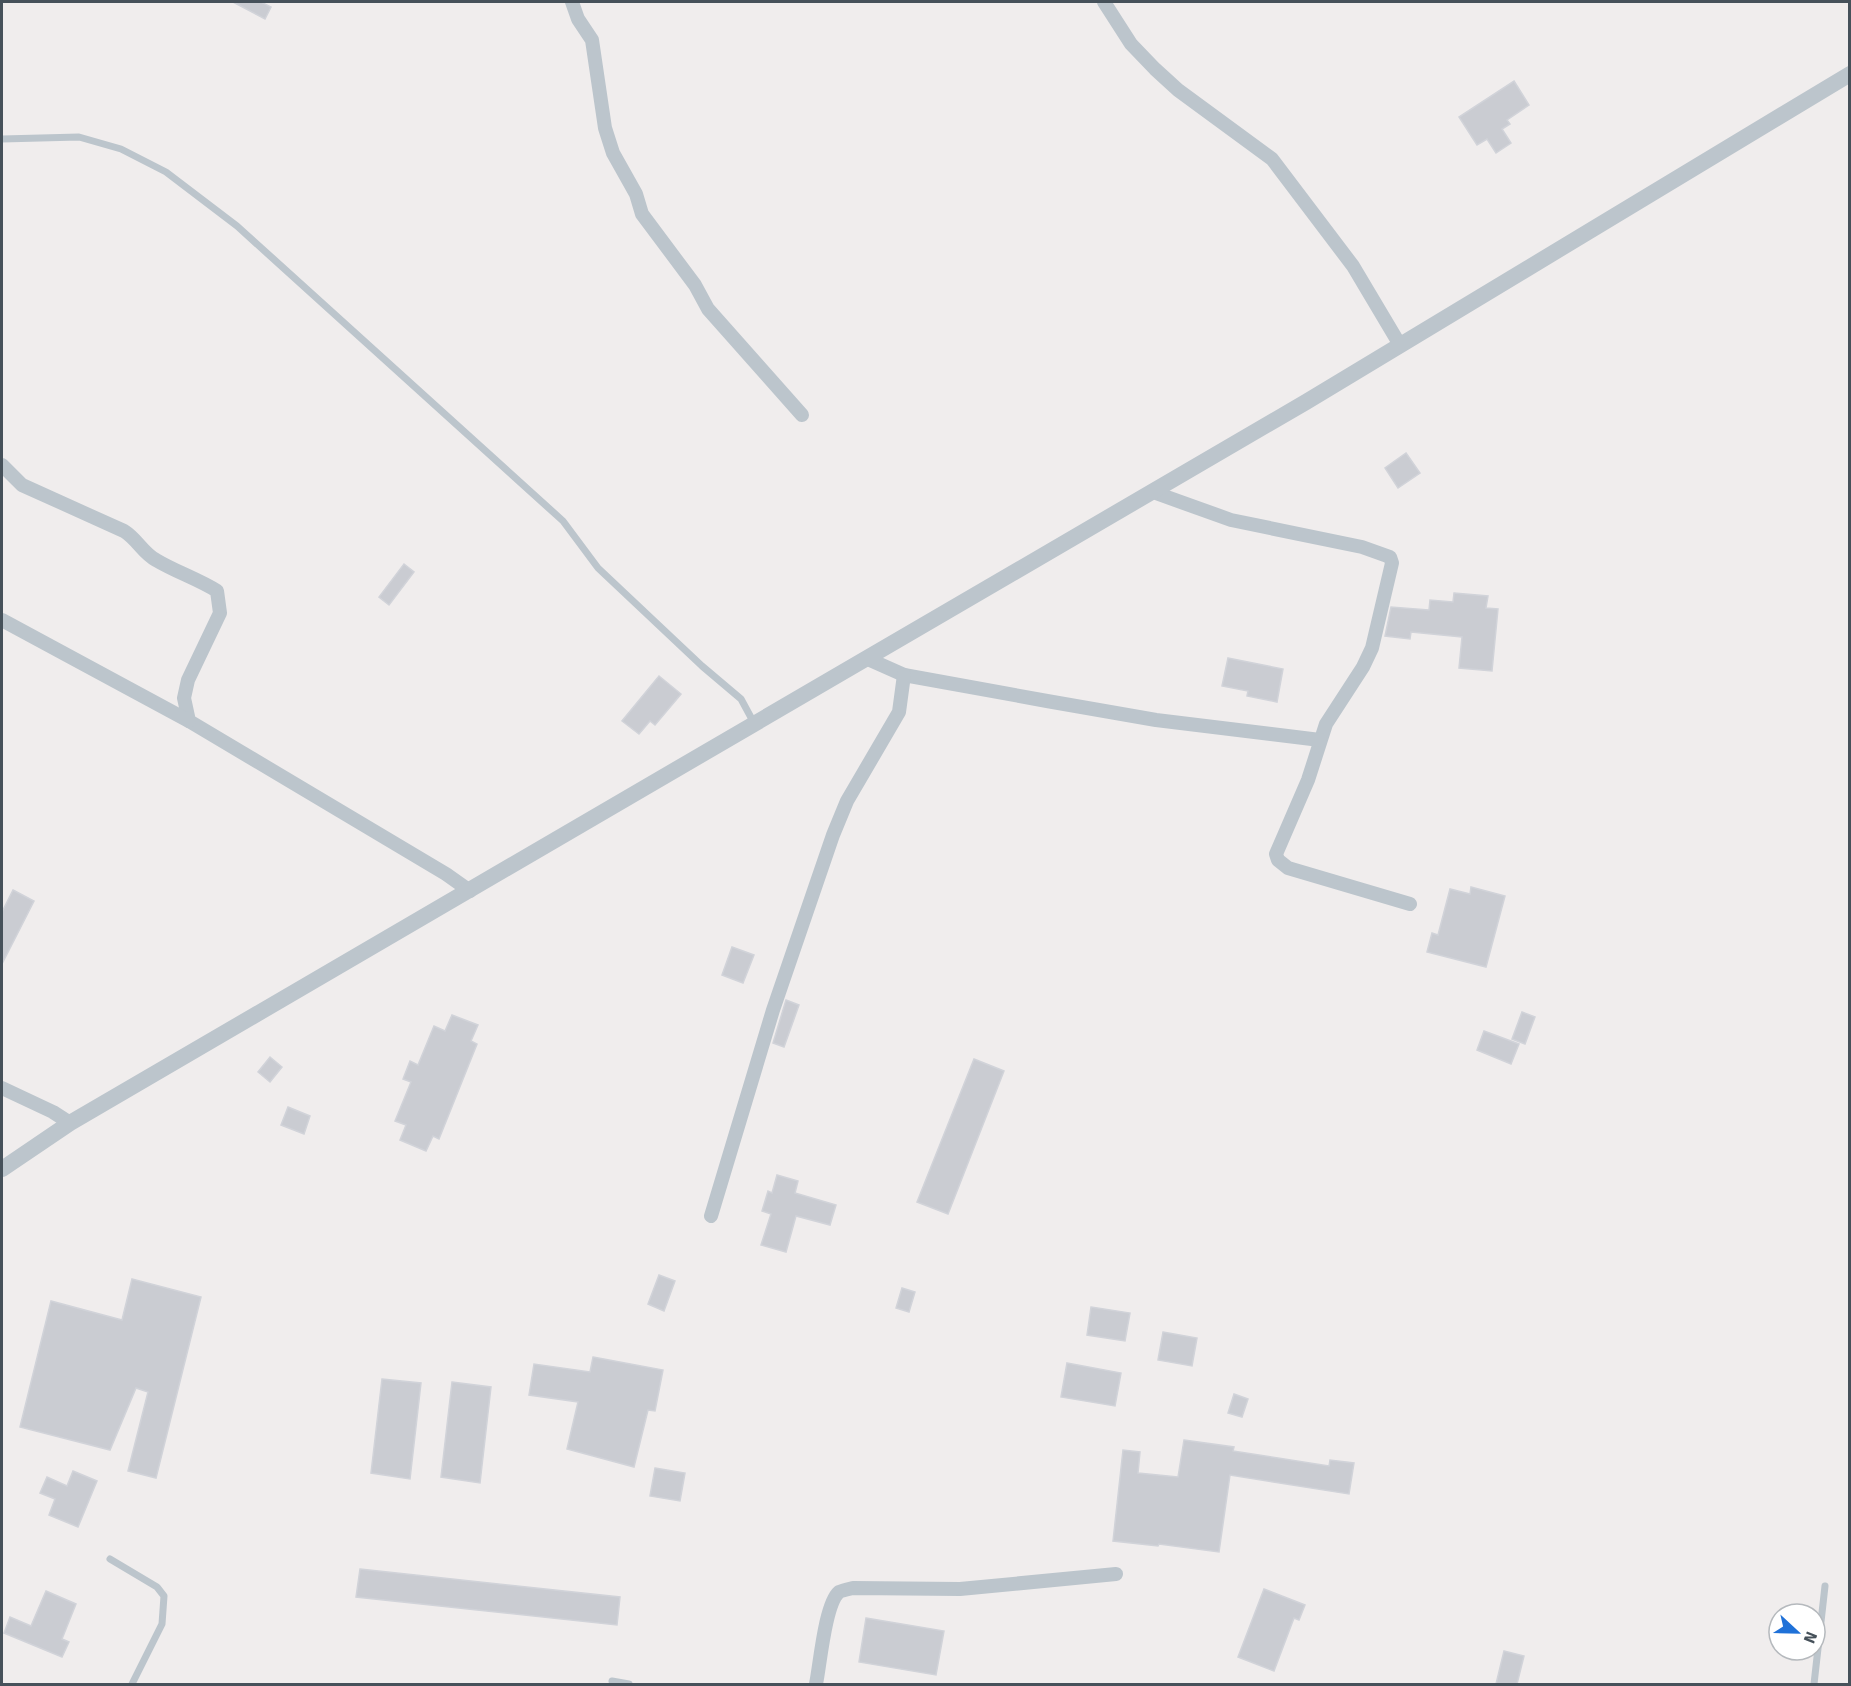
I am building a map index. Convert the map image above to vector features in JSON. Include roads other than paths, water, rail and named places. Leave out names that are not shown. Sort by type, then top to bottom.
[{"type":"street","points":[[572,2],[578,19],[592,40],[605,128],[613,153],[636,194],[642,214],[695,285],[708,309],[737,338],[789,404],[802,416]]},
{"type":"street","points":[[1104,2],[1131,44],[1155,69],[1178,90],[1272,159],[1353,266],[1400,345]]},
{"type":"street","points":[[2,1169],[70,1123],[1153,492],[1850,74]]},
{"type":"street","points":[[2,465],[22,485],[124,531],[134,537],[144,552],[157,561],[217,591],[220,613],[188,680],[184,698],[189,721]]},
{"type":"street","points":[[1153,492],[1231,520],[1362,547],[1390,557],[1392,563],[1372,648],[1364,667],[1334,709],[1320,740],[1308,780],[1276,854],[1278,861],[1288,868],[1410,904]]},
{"type":"street","points":[[2,620],[189,721],[471,891]]},
{"type":"street","points":[[868,659],[904,675],[1156,720],[1320,740]]},
{"type":"street","points":[[711,1216],[773,1010],[833,835],[847,801],[899,712],[904,675]]},
{"type":"street","points":[[2,1088],[53,1112],[70,1123]]},
{"type":"street","points":[[816,1684],[829,1615],[833,1601],[840,1591],[853,1588],[960,1589],[1116,1574]]},
{"type":"lane","points":[[2,139],[79,137],[122,149],[166,172],[237,226],[563,521],[598,568],[702,666],[741,699],[755,725]]},
{"type":"lane","points":[[110,1559],[157,1587],[164,1596],[162,1624],[132,1684]]},
{"type":"lane","points":[[1814,1684],[1825,1586]]},
{"type":"lane","points":[[612,1681],[629,1684]]}]
